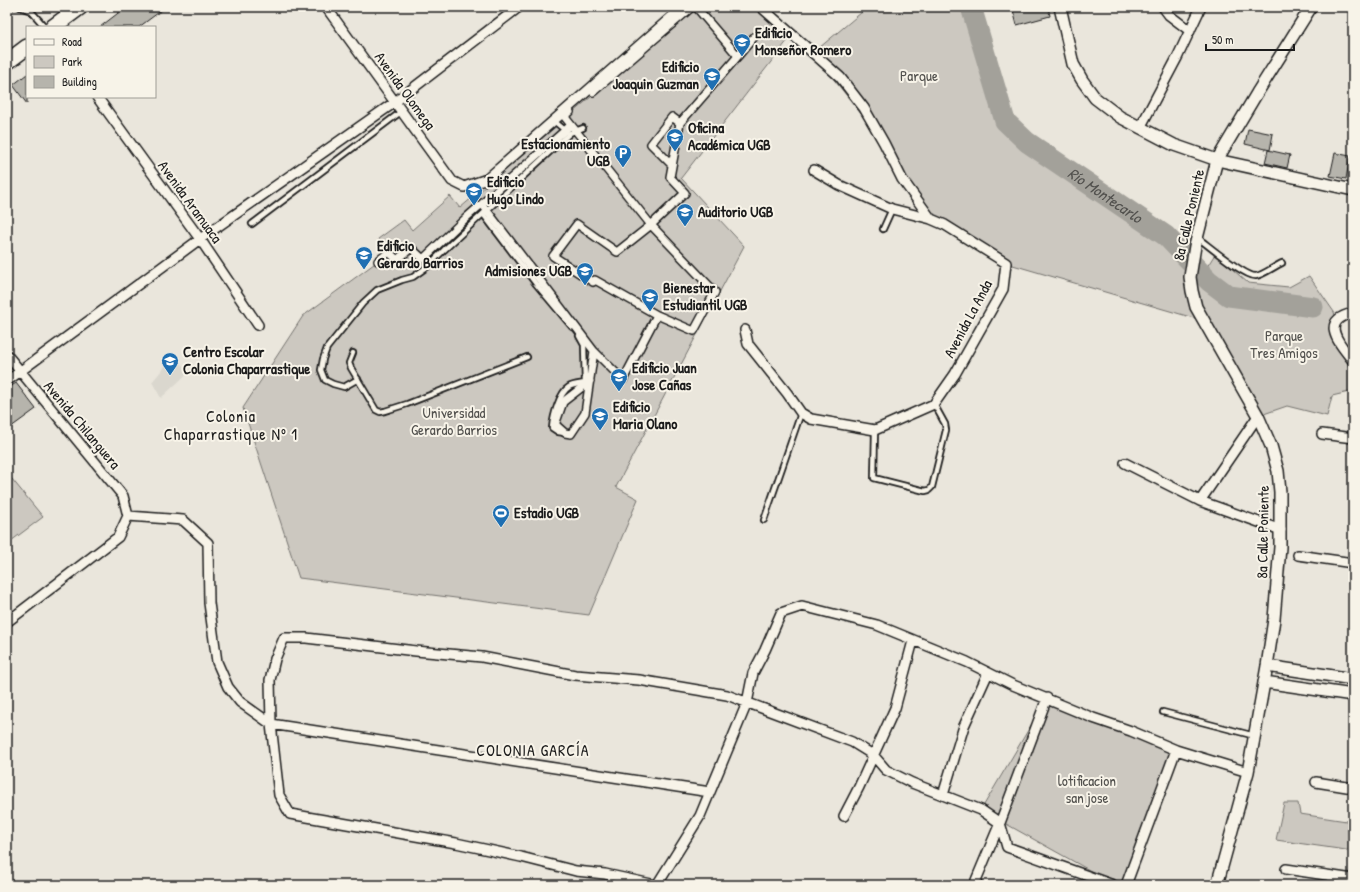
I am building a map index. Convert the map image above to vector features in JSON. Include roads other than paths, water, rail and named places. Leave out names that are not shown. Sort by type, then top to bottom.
[{"type":"highway","points":[[54,26],[80,7]]},
{"type":"highway","points":[[7,62],[26,48]]},
{"type":"street","name":"Avenida Olomega","points":[[326,7],[452,181],[464,188],[487,179],[554,121]]},
{"type":"street","points":[[7,381],[200,239],[395,102],[519,7]]},
{"type":"street","points":[[554,121],[683,7]]},
{"type":"street","points":[[692,7],[564,116],[570,130],[651,226],[715,292],[694,331],[657,315],[595,280],[593,282],[553,256],[577,224],[617,252],[651,226],[685,193],[670,177],[680,123],[754,37]]},
{"type":"street","points":[[696,7],[738,56]]},
{"type":"street","name":"Avenida La Anda","points":[[761,7],[840,77],[864,108],[902,178],[931,219],[945,225],[1006,263],[1003,289],[954,374],[934,404]]},
{"type":"street","points":[[1060,7],[1073,64],[1095,98],[1120,116],[1174,145],[1217,160],[1353,190]]},
{"type":"street","points":[[1163,7],[1169,15],[1190,31]]},
{"type":"street","points":[[1140,128],[1177,58],[1201,7]]},
{"type":"street","name":"8a Calle Poniente","points":[[1217,885],[1248,772],[1255,736],[1274,619],[1281,530],[1278,472],[1271,446],[1258,416],[1196,307],[1190,277],[1196,241],[1217,160],[1311,7]]},
{"type":"street","name":"Avenida Aramuaca","points":[[98,98],[200,239],[258,326]]},
{"type":"street","points":[[672,165],[652,144],[672,116],[680,123]]},
{"type":"street","points":[[378,261],[389,252],[397,260],[411,248],[423,260],[482,204],[570,130]]},
{"type":"street","points":[[814,170],[839,185],[892,209],[931,219]]},
{"type":"street","points":[[482,204],[484,212],[594,351],[623,380],[657,315]]},
{"type":"street","points":[[1353,313],[1343,315],[1336,322],[1334,330],[1336,339],[1353,361]]},
{"type":"street","points":[[744,330],[748,344],[801,413],[811,419],[875,430],[934,404]]},
{"type":"street","points":[[586,382],[563,402],[556,425],[568,433],[585,413],[586,382],[594,351]]},
{"type":"street","name":"Avenida Chilanguera","points":[[7,355],[123,496],[128,516]]},
{"type":"street","points":[[1200,501],[1258,416]]},
{"type":"street","points":[[1322,434],[1353,438]]},
{"type":"street","points":[[1126,463],[1200,501],[1281,530]]},
{"type":"street","points":[[7,622],[118,538],[128,516],[183,520],[208,543],[209,603],[217,662],[228,687],[240,702],[271,724],[710,792]]},
{"type":"street","points":[[1298,555],[1353,563]]},
{"type":"street","points":[[1113,885],[1007,847],[1000,823],[981,810],[912,783],[886,770],[873,755],[852,742],[814,726],[747,703],[727,695],[639,680],[575,675],[482,657],[393,649],[306,638],[284,638],[275,659],[270,680],[271,724],[279,796],[290,814],[456,843],[576,871],[604,874],[656,885],[700,816],[747,703],[753,673],[781,613],[802,606],[877,625],[967,662],[1013,686],[1047,698],[1093,718],[1131,731],[1176,750],[1248,772]]},
{"type":"street","points":[[844,816],[895,708],[913,641]]},
{"type":"street","points":[[1267,666],[1353,679]]},
{"type":"street","points":[[943,795],[964,726],[988,673]]},
{"type":"street","points":[[1264,682],[1353,695]]},
{"type":"street","points":[[974,885],[1000,823],[1047,698]]},
{"type":"street","points":[[1126,885],[1176,750]]},
{"type":"street","points":[[1316,782],[1353,788]]},
{"type":"street","points":[[1286,869],[1353,879]]},
{"type":"lane","points":[[20,7],[31,11],[44,26]]},
{"type":"lane","points":[[252,224],[402,111]]},
{"type":"lane","points":[[554,121],[570,130]]},
{"type":"lane","points":[[358,379],[344,387],[325,380],[321,370],[327,348],[363,303],[377,290],[413,277],[423,270],[570,130],[583,128]]},
{"type":"lane","points":[[883,229],[892,209]]},
{"type":"lane","points":[[484,212],[536,284],[578,335],[584,345],[586,382]]},
{"type":"lane","points":[[1196,241],[1252,276],[1257,276],[1282,263]]},
{"type":"lane","points":[[353,353],[349,363],[351,368],[376,410],[380,412],[407,404],[527,357]]},
{"type":"lane","points":[[875,430],[874,478],[925,491],[929,490],[932,487],[946,430],[945,424],[934,404]]},
{"type":"lane","points":[[764,520],[801,413]]},
{"type":"lane","points":[[1163,712],[1255,736]]},
{"type":"waterway","name":"Río Montecarlo","points":[[971,7],[1005,121],[1027,142],[1166,236],[1209,281],[1229,296],[1313,307]]},
{"type":"place","name":"Edificio Monseñor Romero","points":[[742,57]]},
{"type":"place","name":"Edificio Joaquin Guzman","points":[[712,91]]},
{"type":"place","name":"Oficina Académica UGB","points":[[675,152]]},
{"type":"place","name":"Estacionamiento UGB","points":[[623,168]]},
{"type":"place","name":"Edificio Hugo Lindo","points":[[474,206]]},
{"type":"place","name":"Auditorio UGB","points":[[685,227]]},
{"type":"place","name":"Edificio Gerardo Barrios","points":[[364,270]]},
{"type":"place","name":"Admisiones UGB","points":[[585,286]]},
{"type":"place","name":"Bienestar Estudiantil UGB","points":[[650,312]]},
{"type":"place","name":"Centro Escolar Colonia Chaparrastique","points":[[170,376]]},
{"type":"place","name":"Edificio Juan Jose Cañas","points":[[619,392]]},
{"type":"place","name":"Edificio Maria Olano","points":[[600,431]]},
{"type":"place","name":"Estadio UGB","points":[[501,528]]},
{"type":"district","name":"Colonia Chaparrastique Nº 1","points":[[231,425]]},
{"type":"district","name":"COLONIA GARCÍA","points":[[533,750]]},
{"type":"park label","name":"Parque","points":[[919,76]]},
{"type":"park label","name":"Parque Tres Amigos","points":[[1284,344]]},
{"type":"park label","name":"Universidad Gerardo Barrios","points":[[454,422]]},
{"type":"park label","name":"lotificacion san jose","points":[[1087,790]]}]
